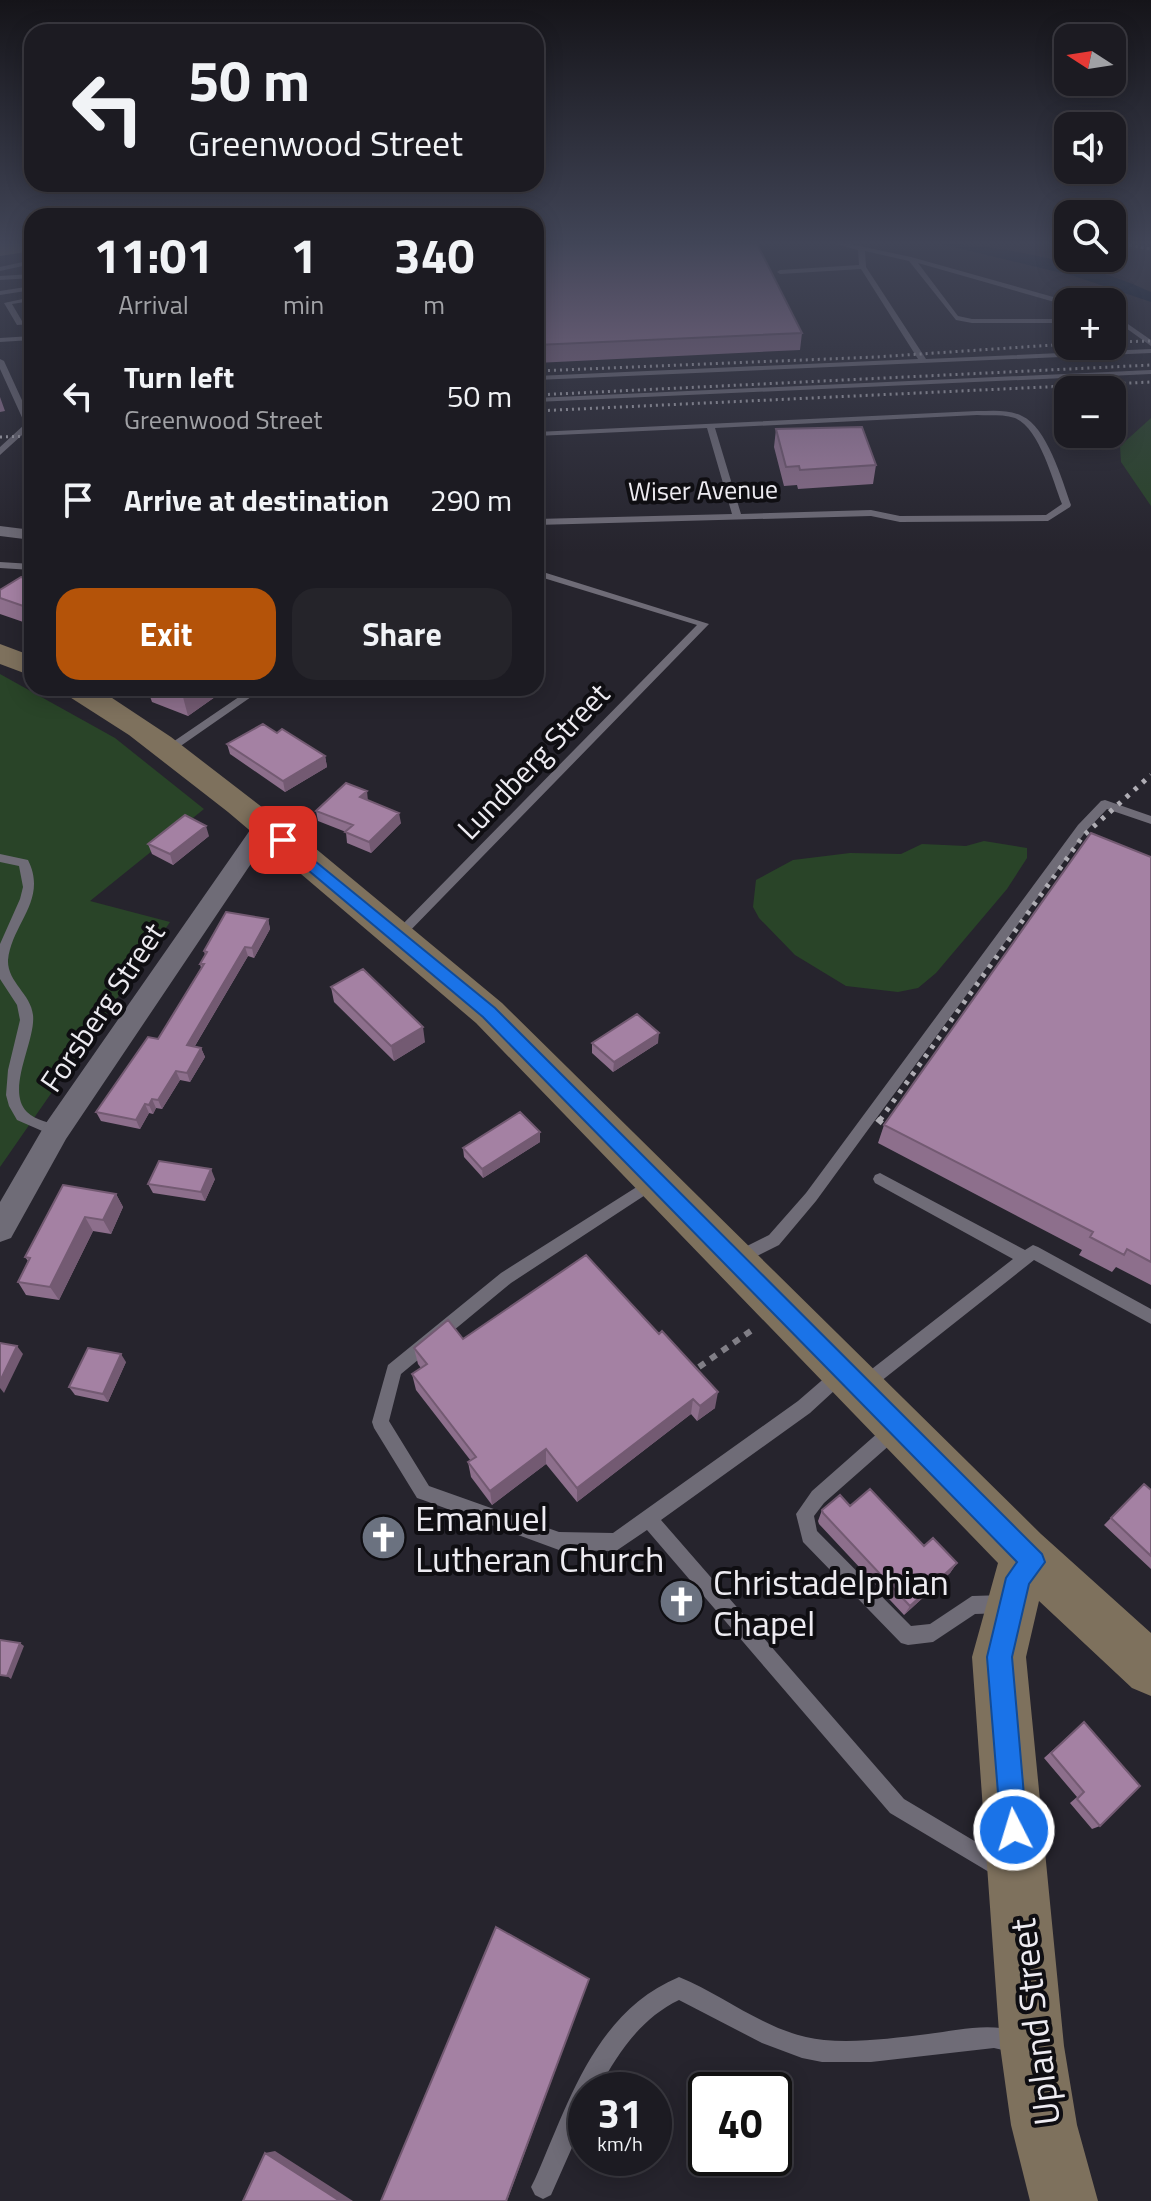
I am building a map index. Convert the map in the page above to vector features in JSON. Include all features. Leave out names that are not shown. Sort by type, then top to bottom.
[{"type":"main road","points":[[0,653],[24,664]]},
{"type":"main road","points":[[90,696],[168,750],[265,825],[489,1013],[897,1427],[1022,1583],[1151,1669]]},
{"type":"main road","name":"Upland Street","points":[[1022,1583],[999,1657],[1032,2046],[1044,2125],[1064,2201]]},
{"type":"street","points":[[0,531],[24,534]]},
{"type":"street","name":"Forsberg Street","points":[[0,1229],[56,1131],[265,825]]},
{"type":"lane","points":[[914,347],[924,362]]},
{"type":"lane","points":[[544,378],[1151,351]]},
{"type":"lane","points":[[0,361],[24,405]]},
{"type":"lane","points":[[544,386],[837,372],[836,366]]},
{"type":"lane","points":[[544,400],[1151,372]]},
{"type":"lane","name":"Wiser Avenue","points":[[544,522],[871,513],[900,519],[1048,518],[1067,505],[1036,432],[1023,418],[977,413],[710,426]]},
{"type":"lane","points":[[544,434],[710,426],[737,515]]},
{"type":"lane","points":[[0,452],[24,430]]},
{"type":"lane","points":[[0,565],[24,566]]},
{"type":"lane","name":"Lundberg Street","points":[[399,935],[704,624],[544,575]]},
{"type":"lane","points":[[168,750],[247,696]]},
{"type":"lane","points":[[732,1261],[774,1240],[811,1197],[1082,828],[1105,804],[1151,820]]},
{"type":"lane","points":[[0,858],[24,863],[31,874],[28,895],[6,940],[1,963],[6,982],[26,1008],[27,1020],[7,1076],[11,1100],[20,1115],[56,1131]]},
{"type":"lane","points":[[880,1179],[1026,1258]]},
{"type":"lane","points":[[654,1182],[506,1278],[394,1370],[380,1422],[423,1492],[559,1541],[616,1542],[804,1407],[851,1381],[1033,1252],[1151,1317]]},
{"type":"lane","points":[[897,1427],[818,1497],[805,1514],[809,1536],[908,1636],[933,1633],[972,1605],[1022,1583]]},
{"type":"lane","points":[[648,1518],[897,1806],[1018,1878]]},
{"type":"lane","points":[[595,2072],[605,2053],[632,2020],[652,2000],[679,1988],[752,2027],[803,2047],[844,2052],[994,2037],[1032,2046]]},
{"type":"lane","points":[[543,2187],[568,2131]]},
{"type":"path","points":[[699,1367],[756,1327]]},
{"type":"green space","points":[[1151,418],[1151,506],[1121,462],[1120,448],[1126,448],[1126,441]]},
{"type":"green space","points":[[0,674],[24,687],[24,696],[40,696],[115,738],[204,809],[90,901],[170,922],[0,1167]]},
{"type":"green space","points":[[984,841],[1027,848],[1027,858],[1007,889],[936,973],[918,988],[898,992],[846,986],[795,955],[759,918],[753,907],[756,880],[793,860],[850,853],[901,854],[922,844],[966,846]]},
{"type":"building","points":[[862,427],[876,465],[800,470],[799,466],[786,467],[776,429]]},
{"type":"building","points":[[24,578],[24,606],[0,598],[0,590]]},
{"type":"building","points":[[263,724],[277,733],[282,729],[325,756],[283,781],[227,744]]},
{"type":"building","points":[[346,783],[367,791],[360,797],[399,813],[369,842],[345,832],[353,825],[316,811]]},
{"type":"building","points":[[185,815],[206,826],[170,854],[148,844]]},
{"type":"building","points":[[1091,833],[1151,857],[1151,1262],[1127,1249],[1124,1255],[1090,1237],[1093,1232],[884,1125]]},
{"type":"building","points":[[226,912],[268,919],[252,948],[245,947],[187,1045],[201,1048],[187,1073],[176,1071],[158,1100],[152,1099],[149,1105],[145,1104],[136,1120],[96,1112],[148,1037],[158,1039],[204,964],[200,964],[207,952],[204,951]]},
{"type":"building","points":[[363,969],[423,1027],[391,1046],[331,987]]},
{"type":"building","points":[[637,1014],[659,1033],[614,1062],[592,1043]]},
{"type":"building","points":[[520,1112],[540,1132],[482,1169],[463,1148]]},
{"type":"building","points":[[159,1161],[211,1169],[201,1192],[148,1184]]},
{"type":"building","points":[[63,1185],[116,1194],[103,1220],[85,1217],[50,1287],[18,1282],[30,1258],[25,1257]]},
{"type":"building","points":[[586,1255],[718,1392],[700,1406],[693,1399],[577,1488],[546,1449],[490,1491],[468,1462],[476,1457],[412,1374],[427,1364],[414,1348],[448,1320],[463,1339]]},
{"type":"building","points":[[0,1343],[17,1346],[0,1381]]},
{"type":"building","points":[[88,1348],[121,1354],[103,1394],[69,1387]]},
{"type":"building","points":[[1144,1484],[1151,1490],[1151,1556],[1111,1518]]},
{"type":"building","points":[[870,1489],[924,1546],[933,1538],[957,1563],[910,1606],[823,1513],[822,1510],[840,1495],[850,1506]]},
{"type":"building","points":[[0,1640],[20,1643],[7,1676],[0,1675]]},
{"type":"building","points":[[1084,1722],[1140,1786],[1100,1826],[1077,1799],[1084,1792],[1051,1753]]},
{"type":"building","points":[[496,1927],[589,1979],[506,2201],[381,2201]]},
{"type":"building","points":[[265,2153],[340,2201],[243,2201]]},
{"type":"railway","points":[[544,371],[876,357],[1028,347]]},
{"type":"railway","points":[[544,395],[1151,365]]},
{"type":"railway","points":[[544,411],[1151,382]]},
{"type":"railway","points":[[0,437],[24,436]]},
{"type":"railway","points":[[880,1120],[1083,836],[1151,775]]},
{"type":"railway","points":[[878,1123],[882,1118]]},
{"type":"place","name":"Emanuel Lutheran Church","points":[[384,1538]]},
{"type":"place","name":"Christadelphian Chapel","points":[[682,1602]]},
{"type":"route","points":[[283,840],[489,1013],[1034,1562],[1018,1578],[999,1657],[1014,1830]]}]
